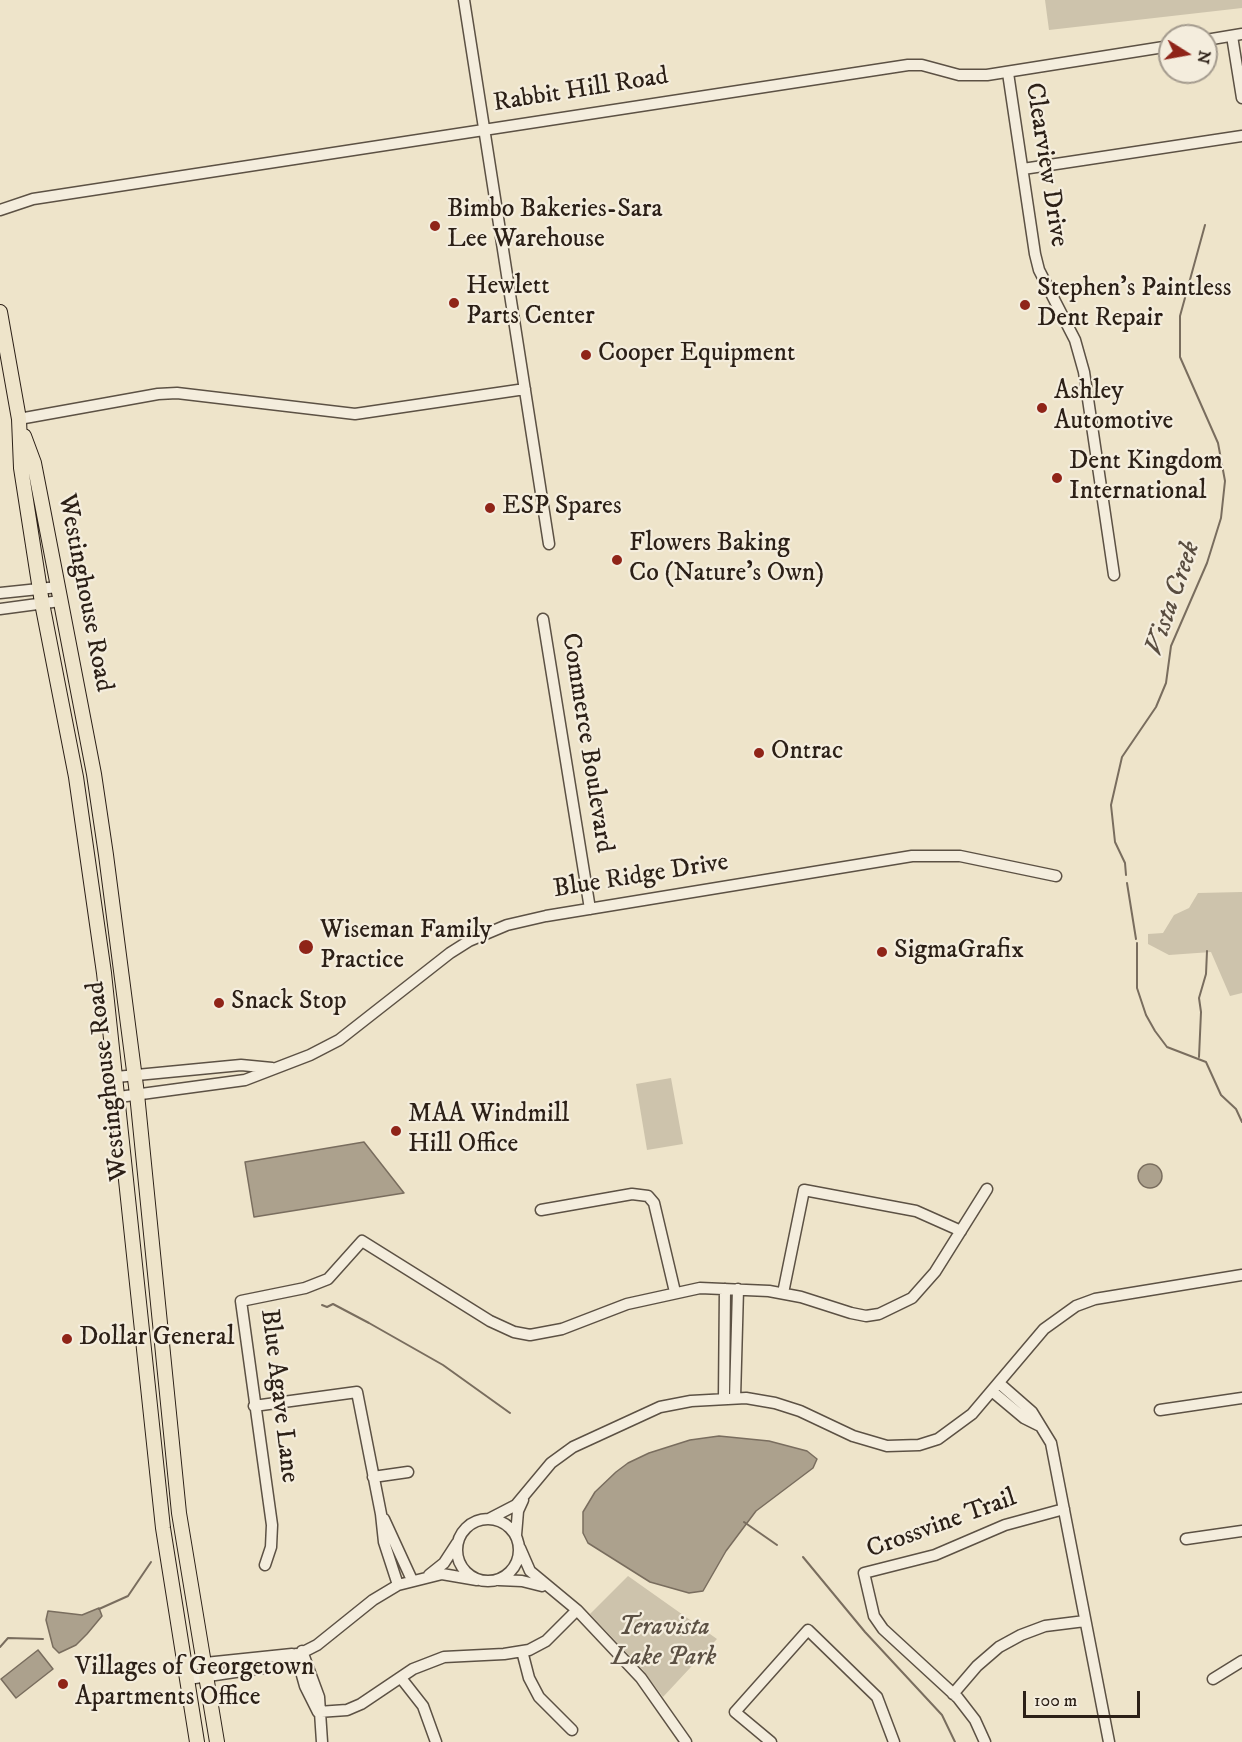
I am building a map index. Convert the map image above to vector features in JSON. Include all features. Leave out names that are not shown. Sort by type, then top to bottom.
[{"type":"main road","name":"Westinghouse Road","points":[[0,312],[19,419],[21,468],[42,603],[76,777],[119,1097],[163,1528],[197,1742]]},
{"type":"main road","name":"Westinghouse Road","points":[[19,419],[34,463],[94,774],[137,1094],[179,1513],[217,1742]]},
{"type":"street","points":[[464,0],[549,544]]},
{"type":"street","points":[[1218,38],[1237,35],[1242,98]]},
{"type":"street","name":"Rabbit Hill Road","points":[[0,210],[33,199],[908,65],[922,65],[965,75],[1008,73],[1158,48]]},
{"type":"street","name":"Clearview Drive","points":[[1008,73],[1039,270],[1075,340],[1084,372],[1114,574]]},
{"type":"street","points":[[1023,169],[1242,136]]},
{"type":"street","points":[[0,202],[33,199]]},
{"type":"street","points":[[19,419],[158,394],[177,393],[355,414],[525,389]]},
{"type":"street","points":[[0,593],[40,589],[59,594]]},
{"type":"street","points":[[0,609],[42,603],[59,594]]},
{"type":"street","name":"Commerce Boulevard","points":[[543,619],[590,909]]},
{"type":"street","name":"Blue Ridge Drive","points":[[119,1097],[245,1080],[272,1068],[289,1064],[339,1040],[430,967],[469,941],[507,925],[912,855],[960,856],[1056,876]]},
{"type":"street","name":"Blue Ridge Drive","points":[[116,1077],[241,1065],[272,1068]]},
{"type":"street","points":[[783,1293],[804,1190],[916,1210],[961,1231]]},
{"type":"street","name":"Blue Agave Lane","points":[[265,1565],[271,1547],[272,1525],[241,1300],[305,1288],[328,1280],[362,1241],[490,1321],[514,1332],[547,1334],[627,1304],[700,1288],[783,1293],[866,1316],[879,1314],[912,1298],[935,1272],[987,1190]]},
{"type":"street","points":[[541,1210],[633,1194],[648,1196],[654,1203],[675,1292]]},
{"type":"street","points":[[429,1575],[444,1563],[470,1525],[508,1511],[524,1497],[551,1463],[583,1441],[660,1407],[724,1398],[775,1403],[872,1442],[887,1446],[919,1445],[947,1434],[972,1414],[1044,1329],[1076,1306],[1095,1299],[1242,1275]]},
{"type":"street","points":[[724,1289],[724,1398]]},
{"type":"street","points":[[735,1398],[738,1289]]},
{"type":"street","points":[[996,1388],[1026,1405],[1051,1443],[1109,1742]]},
{"type":"street","points":[[254,1406],[357,1392],[381,1514],[384,1542],[398,1585]]},
{"type":"street","points":[[1160,1410],[1242,1398]]},
{"type":"street","points":[[373,1476],[408,1472]]},
{"type":"street","points":[[524,1497],[518,1511],[516,1535],[530,1571],[577,1610],[641,1678],[686,1742]]},
{"type":"street","name":"Crossvine Trail","points":[[985,1742],[975,1720],[953,1694],[883,1629],[874,1616],[864,1573],[935,1555],[1005,1525],[1064,1509]]},
{"type":"street","points":[[381,1514],[412,1580]]},
{"type":"street","points":[[489,1519],[504,1523],[516,1535]]},
{"type":"street","points":[[1186,1539],[1242,1531]]},
{"type":"street","points":[[459,1540],[457,1550],[462,1568],[477,1580]]},
{"type":"street","points":[[499,1580],[516,1564],[520,1548]]},
{"type":"street","points":[[187,1672],[299,1653],[317,1645],[373,1600],[398,1585],[429,1575],[454,1574],[477,1580],[535,1583],[551,1590]]},
{"type":"street","points":[[318,1712],[347,1710],[361,1704],[420,1665],[444,1656],[522,1651],[546,1641],[577,1610]]},
{"type":"street","points":[[953,1694],[977,1666],[999,1647],[1021,1635],[1046,1626],[1085,1621]]},
{"type":"street","points":[[771,1742],[735,1712],[808,1630],[877,1697],[894,1742]]},
{"type":"street","points":[[522,1651],[529,1678],[538,1697],[572,1730]]},
{"type":"street","points":[[299,1653],[319,1697],[318,1712],[322,1742]]},
{"type":"street","points":[[1213,1679],[1242,1661]]},
{"type":"street","points":[[401,1678],[423,1706],[436,1742]]},
{"type":"green space","points":[[1045,0],[1242,0],[1242,8],[1049,30]]},
{"type":"green space","points":[[1242,892],[1242,993],[1230,996],[1211,952],[1169,955],[1148,944],[1148,934],[1163,933],[1174,915],[1189,908],[1198,893]]},
{"type":"green space","points":[[671,1078],[683,1144],[647,1150],[636,1084]]},
{"type":"green space","name":"Teravista Lake Park","points":[[628,1576],[717,1639],[663,1697],[643,1670],[590,1614]]},
{"type":"shaded area","points":[[364,1142],[404,1193],[254,1217],[245,1162]]},
{"type":"shaded area","points":[[1150,1164],[1159,1167],[1162,1176],[1159,1185],[1150,1188],[1141,1185],[1138,1176],[1141,1167]]},
{"type":"shaded area","points":[[719,1436],[769,1441],[807,1451],[817,1459],[813,1468],[756,1511],[726,1551],[703,1591],[689,1593],[650,1582],[588,1543],[583,1533],[583,1512],[595,1492],[616,1472],[628,1463],[649,1453],[690,1440]]},
{"type":"shaded area","points":[[99,1608],[102,1616],[76,1645],[59,1653],[53,1647],[46,1620],[48,1611],[82,1615]]},
{"type":"shaded area","points":[[38,1650],[53,1669],[16,1698],[1,1679]]},
{"type":"waterway","name":"Vista Creek","points":[[1126,875],[1125,863],[1115,842],[1111,805],[1122,757],[1156,707],[1166,683],[1171,646],[1207,563],[1221,518],[1225,481],[1218,443],[1180,357],[1180,316],[1205,225]]},
{"type":"waterway","name":"Vista Creek","points":[[1127,883],[1136,939]]},
{"type":"waterway","name":"Vista Creek","points":[[1137,943],[1137,988],[1146,1015],[1155,1031],[1167,1047],[1206,1062],[1221,1095],[1236,1109],[1242,1122]]},
{"type":"waterway","points":[[1199,1057],[1201,1012],[1199,998],[1206,974],[1207,951]]},
{"type":"waterway","points":[[322,1305],[327,1307],[333,1304],[443,1365],[510,1413]]},
{"type":"waterway","points":[[744,1522],[777,1545]]},
{"type":"waterway","points":[[803,1557],[865,1632],[942,1715],[955,1742]]},
{"type":"waterway","points":[[99,1609],[128,1596],[151,1562]]},
{"type":"waterway","points":[[0,1647],[8,1638],[43,1639]]},
{"type":"place","name":"Bimbo Bakeries-Sara Lee Warehouse","points":[[435,226]]},
{"type":"place","name":"Hewlett Parts Center","points":[[454,303]]},
{"type":"place","name":"Stephen's Paintless Dent Repair","points":[[1025,305]]},
{"type":"place","name":"Cooper Equipment","points":[[586,355]]},
{"type":"place","name":"Ashley Automotive","points":[[1042,408]]},
{"type":"place","name":"Dent Kingdom International","points":[[1057,478]]},
{"type":"place","name":"ESP Spares","points":[[490,508]]},
{"type":"place","name":"Flowers Baking Co (Nature's Own)","points":[[617,560]]},
{"type":"place","name":"Ontrac","points":[[759,753]]},
{"type":"place","name":"Wiseman Family Practice","points":[[306,947]]},
{"type":"place","name":"SigmaGrafix","points":[[882,952]]},
{"type":"place","name":"Snack Stop","points":[[219,1003]]},
{"type":"place","name":"MAA Windmill Hill Office","points":[[396,1131]]},
{"type":"place","name":"Dollar General","points":[[67,1339]]},
{"type":"place","name":"Villages of Georgetown Apartments Office","points":[[63,1684]]}]
